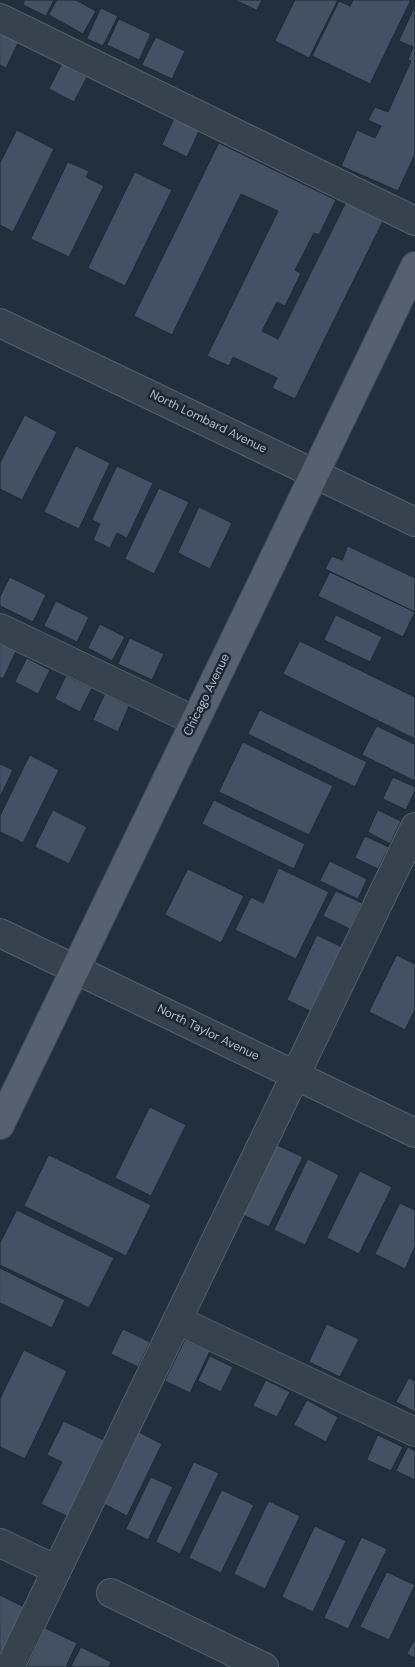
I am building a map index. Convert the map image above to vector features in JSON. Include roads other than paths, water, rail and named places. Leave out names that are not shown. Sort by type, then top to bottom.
[{"type":"main road","name":"Chicago Avenue","points":[[0,1125],[415,266]]},
{"type":"street","points":[[0,18],[415,221]]},
{"type":"street","name":"North Lombard Avenue","points":[[0,323],[415,522]]},
{"type":"street","points":[[0,628],[195,721]]},
{"type":"street","points":[[10,1667],[415,828]]},
{"type":"street","name":"North Taylor Avenue","points":[[0,934],[415,1133]]},
{"type":"street","points":[[177,1320],[415,1432]]},
{"type":"street","points":[[0,1543],[57,1570]]},
{"type":"street","points":[[111,1593],[264,1667]]}]
